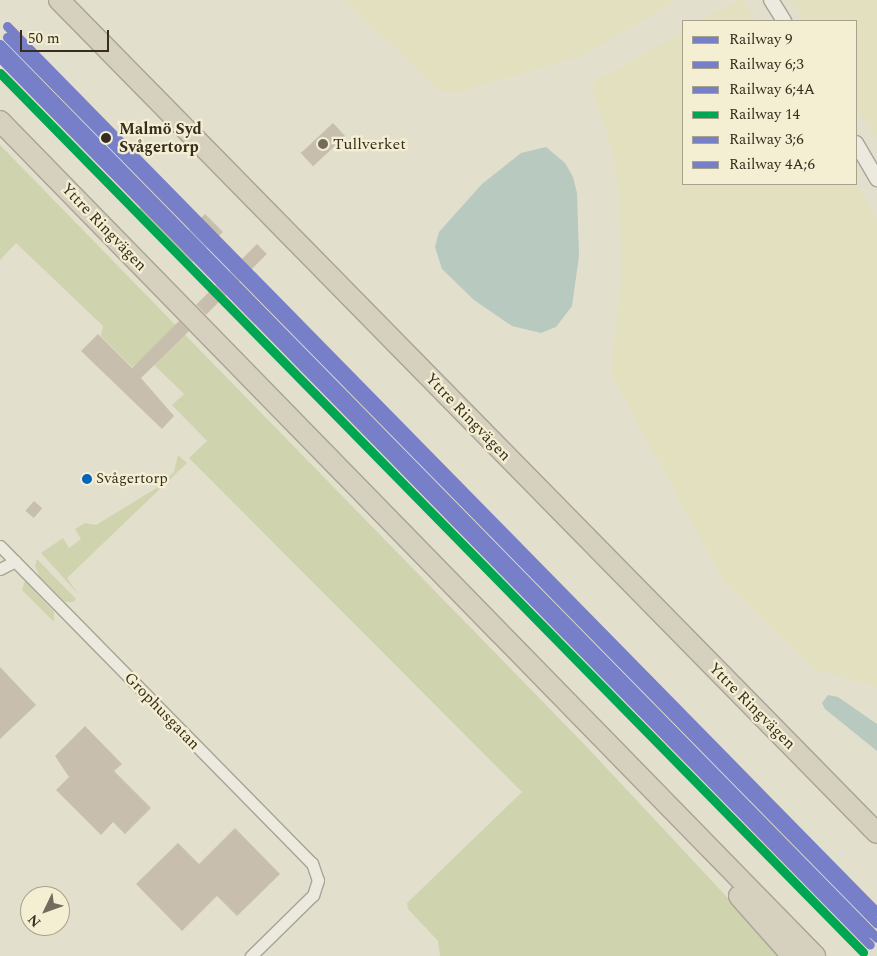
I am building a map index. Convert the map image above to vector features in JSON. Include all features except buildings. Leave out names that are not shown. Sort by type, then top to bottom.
[{"type":"highway","name":"Yttre Ringvägen","points":[[59,0],[877,833]]},
{"type":"highway","name":"Yttre Ringvägen","points":[[0,122],[815,956]]},
{"type":"highway","points":[[0,133],[78,201]]},
{"type":"highway","points":[[704,657],[877,814]]},
{"type":"highway","points":[[530,663],[792,956]]},
{"type":"street","points":[[771,0],[783,20]]},
{"type":"street","points":[[857,145],[877,179]]},
{"type":"street","name":"Grophusgatan","points":[[0,546],[312,863],[318,880],[307,903],[251,956]]},
{"type":"street","points":[[0,569],[15,561]]},
{"type":"shaded area","points":[[345,0],[677,0],[584,55],[451,94],[437,89]]},
{"type":"shaded area","points":[[739,0],[743,0],[755,20],[702,20]]},
{"type":"shaded area","points":[[791,0],[877,0],[877,141],[857,109],[857,20],[803,20]]},
{"type":"shaded area","points":[[682,32],[682,185],[857,185],[877,219],[877,687],[814,669],[725,583],[611,374],[622,271],[619,194],[614,156],[593,91],[595,81]]},
{"type":"shaded area","points":[[546,147],[565,163],[573,177],[577,193],[579,256],[572,306],[556,327],[541,333],[512,326],[474,300],[442,269],[435,247],[439,232],[482,184],[521,153]]},
{"type":"shaded area","points":[[828,695],[838,697],[877,724],[877,751],[825,709],[822,703]]},
{"type":"green space","points":[[0,145],[585,745],[782,956],[440,956],[438,941],[408,909],[407,903],[522,792],[189,458],[207,441],[172,405],[184,394],[145,356],[132,367],[101,336],[103,326],[16,243],[0,260]]},
{"type":"green space","points":[[178,455],[187,463],[67,578],[79,595],[41,553],[63,538],[69,548],[81,539],[75,529],[85,523],[96,525],[155,489],[174,472]]},
{"type":"green space","points":[[37,559],[76,599],[73,602],[65,602],[40,577],[35,566]]},
{"type":"green space","points":[[25,581],[54,612],[54,622],[22,590]]},
{"type":"rail line","name":"4A;6","points":[[7,26],[877,912]]},
{"type":"rail line","name":"6;4A","points":[[7,37],[877,924]]},
{"type":"rail line","name":"9","points":[[0,44],[877,938]]},
{"type":"rail line","name":"3;6","points":[[0,47],[870,933]]},
{"type":"rail line","name":"6;3","points":[[0,58],[870,945]]},
{"type":"rail line","name":"14","points":[[0,73],[863,952]]},
{"type":"place","name":"Malmö Syd Svågertorp","points":[[106,138]]},
{"type":"place","name":"Tullverket","points":[[323,144]]},
{"type":"place","name":"Svågertorp","points":[[87,479]]}]
